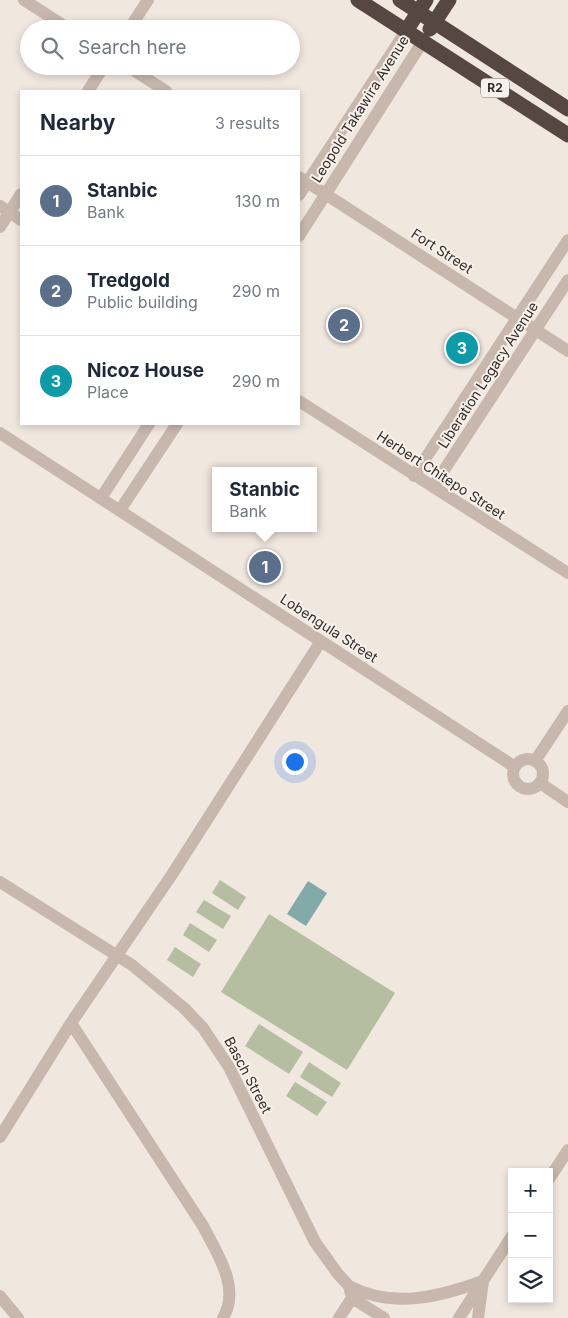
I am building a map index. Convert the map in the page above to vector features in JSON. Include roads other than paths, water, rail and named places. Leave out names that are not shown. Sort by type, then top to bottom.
[{"type":"highway","name":"R2","points":[[358,0],[568,135]]},
{"type":"highway","name":"R2","points":[[400,0],[422,6],[435,22],[568,109]]},
{"type":"highway","name":"Leopold Takawira Avenue","points":[[423,41],[449,0]]},
{"type":"highway","name":"Leopold Takawira Avenue","points":[[406,31],[422,6]]},
{"type":"street","points":[[24,0],[55,20]]},
{"type":"street","points":[[135,20],[148,0]]},
{"type":"street","name":"Leopold Takawira Avenue","points":[[303,180],[406,31]]},
{"type":"street","name":"Leopold Takawira Avenue","points":[[300,234],[423,41]]},
{"type":"street","points":[[89,90],[98,75]]},
{"type":"street","points":[[141,75],[164,90]]},
{"type":"street","name":"Fort Street","points":[[303,180],[568,351]]},
{"type":"street","points":[[0,227],[5,209],[20,195]]},
{"type":"street","points":[[5,209],[20,219]]},
{"type":"street","name":"Liberation Legacy Avenue","points":[[414,476],[568,240]]},
{"type":"street","name":"Liberation Legacy Avenue","points":[[433,488],[568,280]]},
{"type":"street","name":"Herbert Chitepo Street","points":[[300,402],[568,574]]},
{"type":"street","points":[[101,498],[148,425]]},
{"type":"street","points":[[120,510],[176,425]]},
{"type":"street","name":"Lobengula Street","points":[[0,433],[515,767]]},
{"type":"street","points":[[0,1137],[71,1023],[118,956],[321,641]]},
{"type":"street","points":[[535,761],[568,711]]},
{"type":"street","points":[[524,760],[535,761],[542,770],[540,783],[535,787],[523,788],[514,779],[515,767],[524,760]]},
{"type":"street","points":[[540,783],[568,802]]},
{"type":"street","name":"Basch Street","points":[[0,882],[118,956],[184,1008],[209,1036],[229,1067],[315,1242],[351,1292],[384,1318]]},
{"type":"street","points":[[71,1023],[203,1226],[216,1252],[229,1287],[229,1308],[223,1318]]},
{"type":"street","points":[[553,1173],[568,1150]]},
{"type":"street","points":[[459,1318],[508,1242]]},
{"type":"street","points":[[339,1318],[351,1292],[358,1290],[408,1300],[444,1295],[482,1281]]},
{"type":"street","points":[[478,1318],[482,1281]]},
{"type":"street","points":[[0,1296],[18,1318]]},
{"type":"water","points":[[308,881],[327,893],[306,926],[287,914]]},
{"type":"place","name":"Tredgold","points":[[344,325]]},
{"type":"place","name":"Nicoz House","points":[[462,348]]},
{"type":"place","name":"Stanbic","points":[[265,567]]}]
